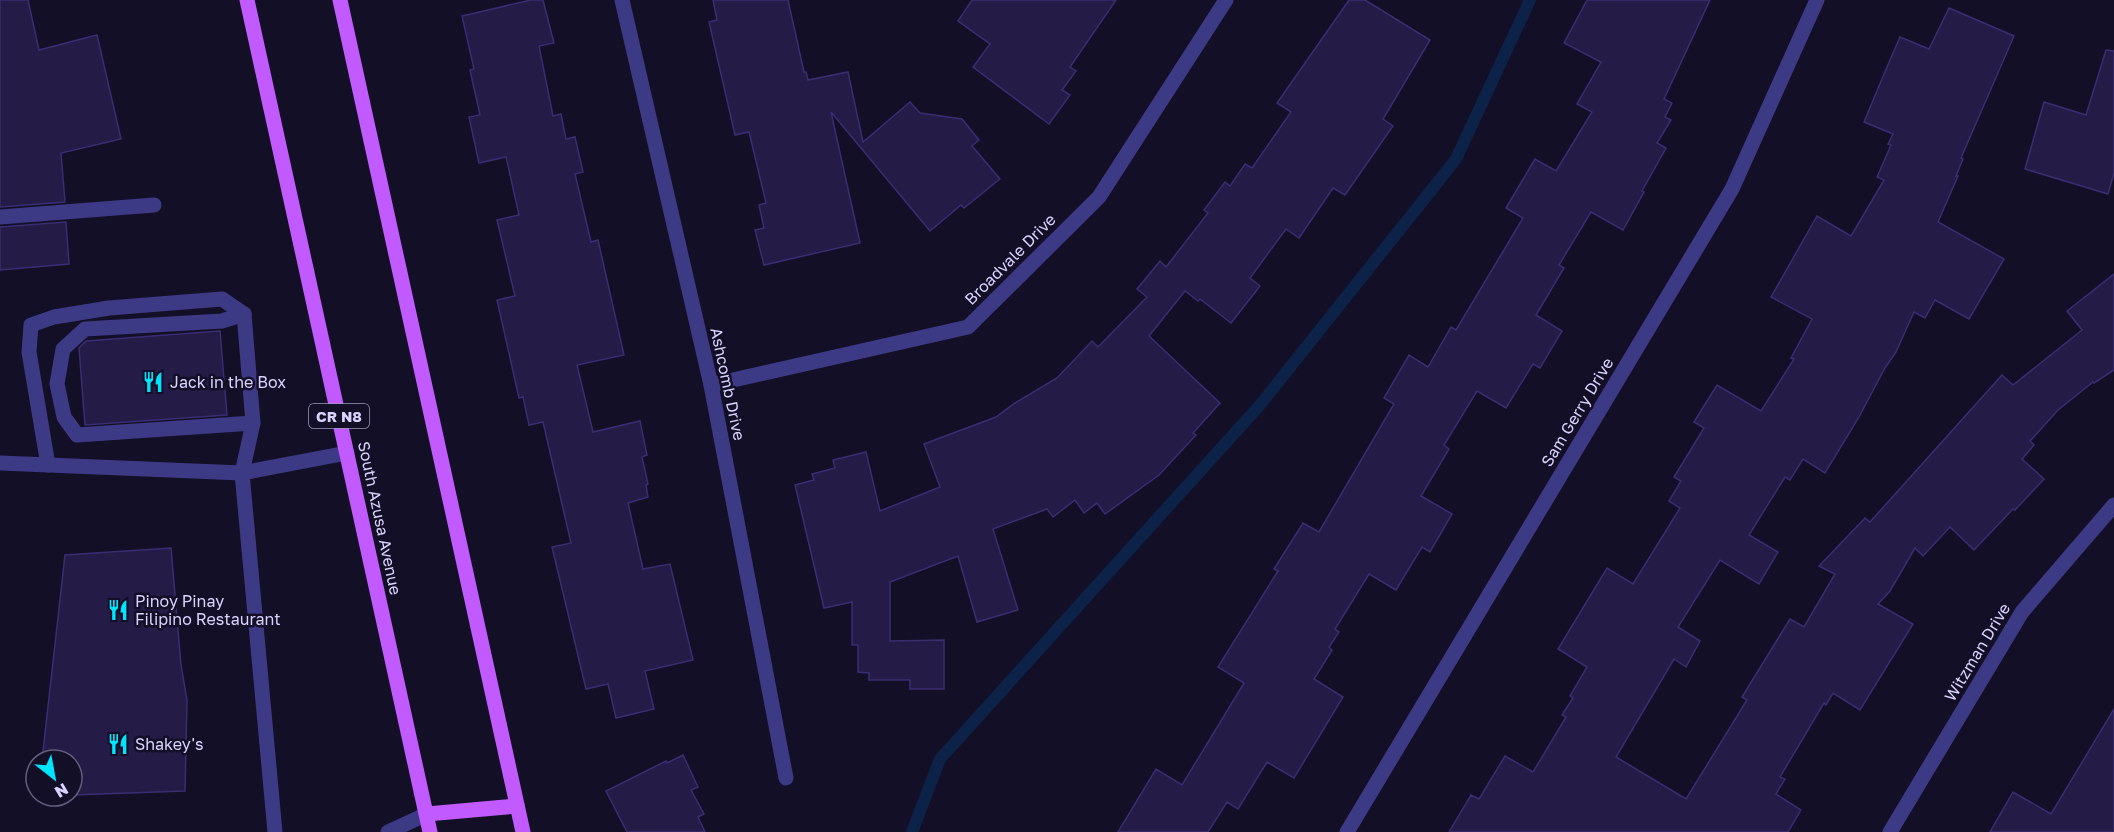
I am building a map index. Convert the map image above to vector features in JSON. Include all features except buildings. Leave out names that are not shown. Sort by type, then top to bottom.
[{"type":"main road","name":"South Azusa Avenue","points":[[247,0],[430,832]]},
{"type":"main road","points":[[340,0],[523,832]]},
{"type":"main road","points":[[427,814],[517,806]]},
{"type":"street","name":"Ashcomb Drive","points":[[622,0],[711,385],[786,778]]},
{"type":"street","name":"Broadvale Drive","points":[[711,385],[968,327],[1099,197],[1226,0]]},
{"type":"street","name":"Sam Gerry Drive","points":[[1347,832],[1732,189],[1818,0]]},
{"type":"street","points":[[0,218],[154,205]]},
{"type":"street","points":[[48,465],[29,352],[32,325],[54,317],[109,308],[222,299],[244,314]]},
{"type":"street","points":[[244,314],[222,321],[85,329],[63,349],[57,384],[64,417],[77,435],[253,423]]},
{"type":"street","points":[[244,314],[253,423],[242,473],[275,832]]},
{"type":"street","points":[[0,463],[242,473],[347,453]]},
{"type":"street","name":"Witzman Drive","points":[[1890,832],[2022,612],[2114,505]]},
{"type":"street","points":[[388,832],[427,814]]},
{"type":"waterway","points":[[912,832],[940,759],[1260,405],[1456,159],[1530,0]]},
{"type":"place","name":"Jack in the Box","points":[[153,382]]},
{"type":"place","name":"Pinoy Pinay Filipino Restaurant","points":[[118,610]]},
{"type":"place","name":"Shakey's","points":[[118,744]]}]
